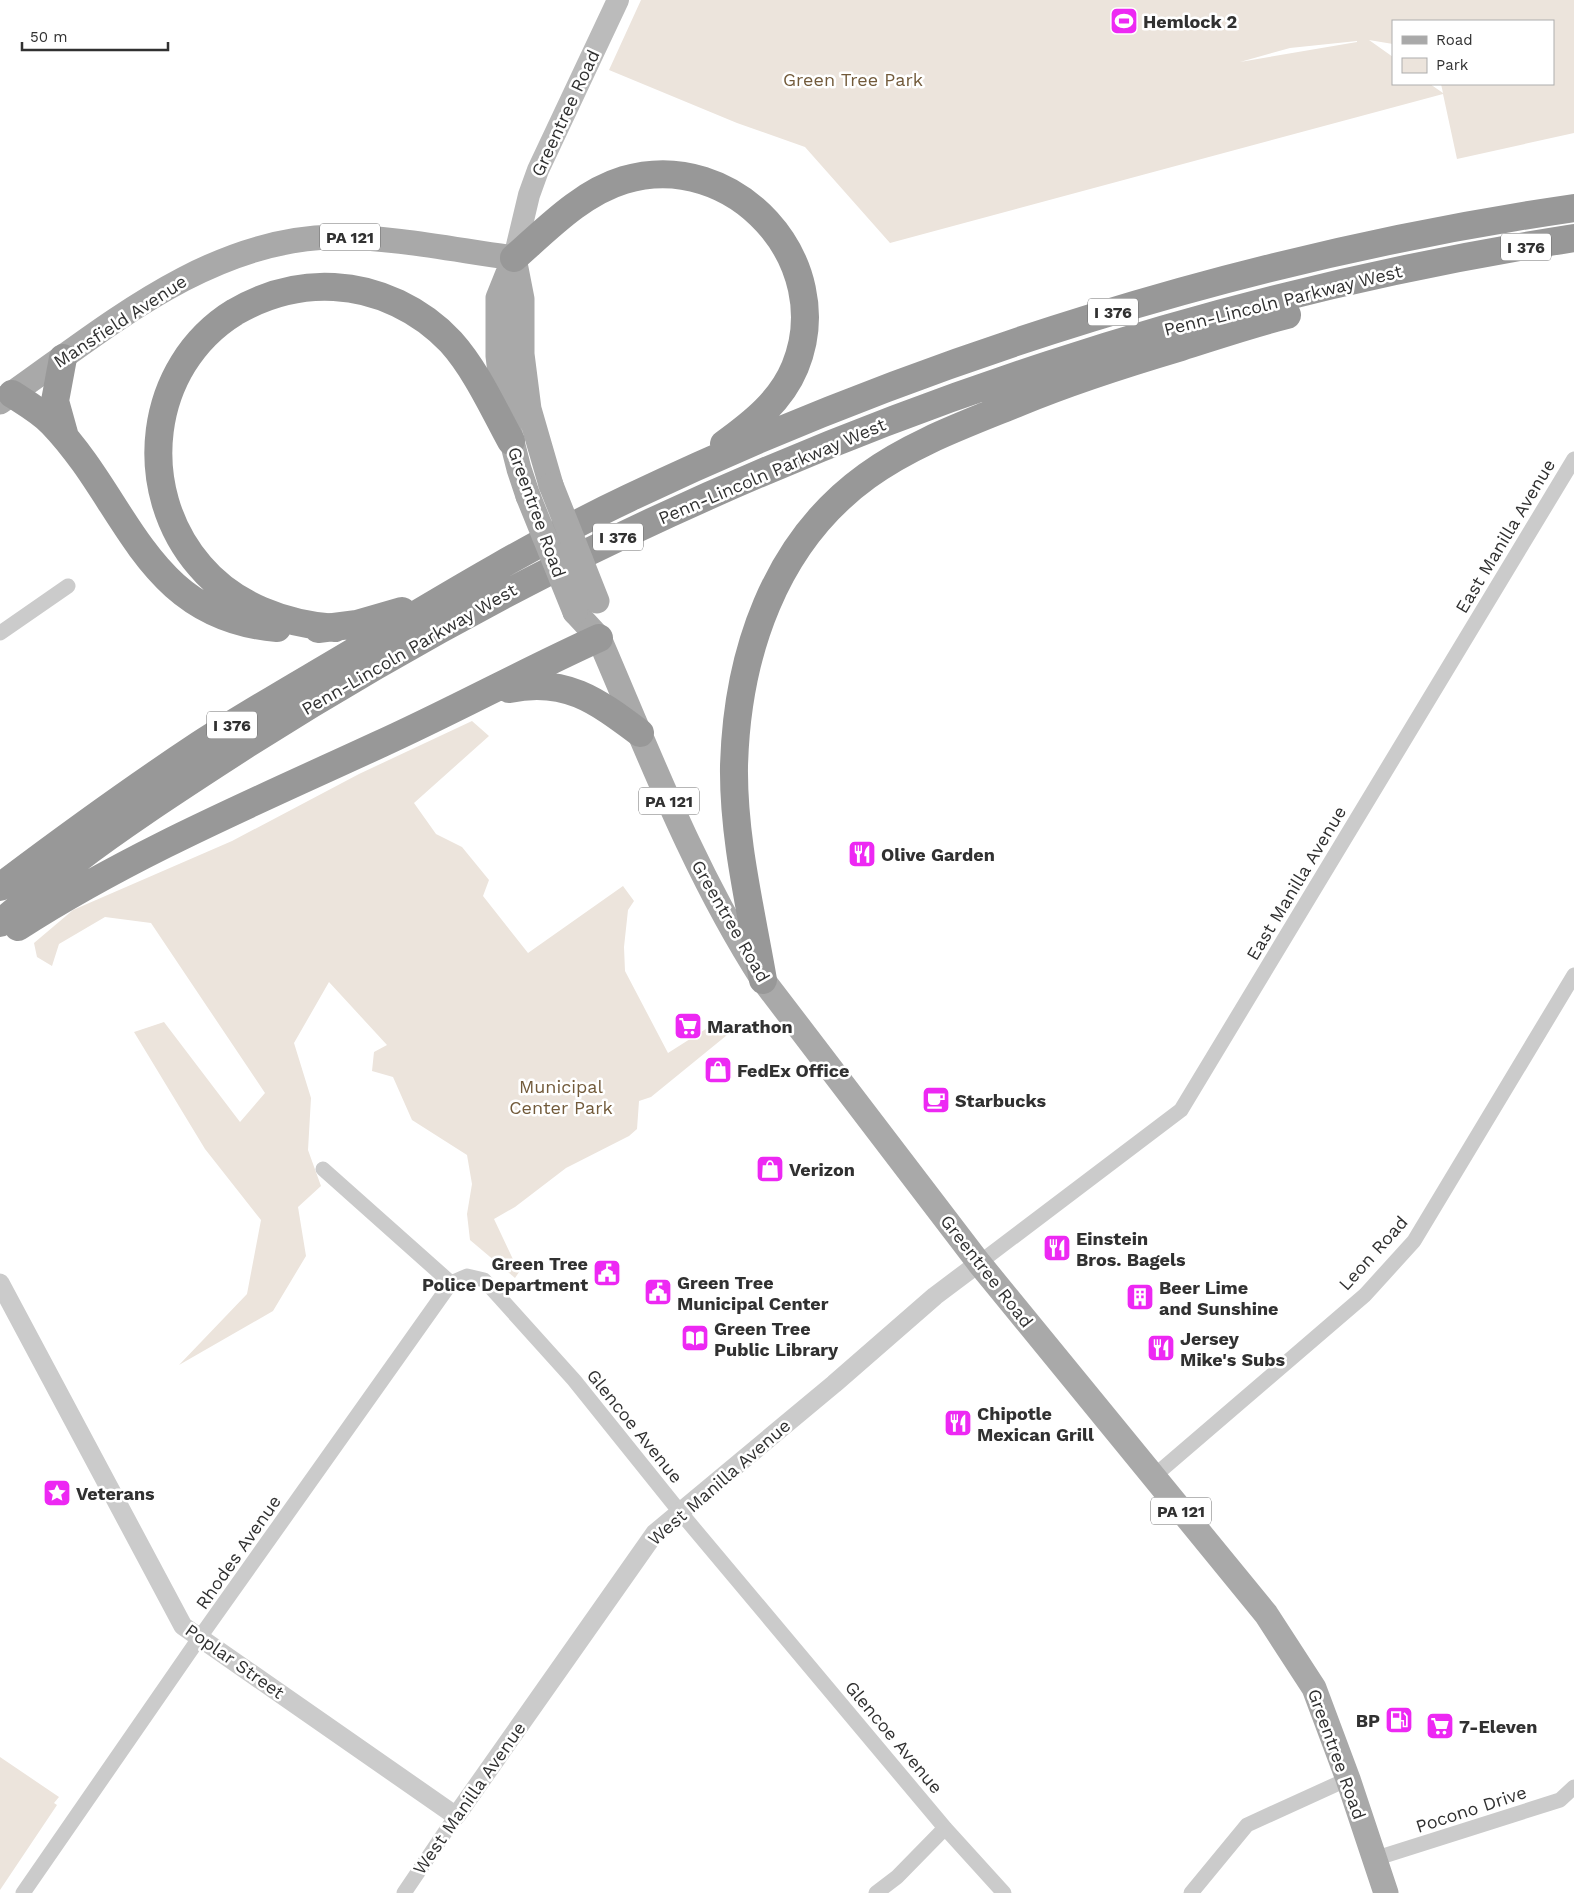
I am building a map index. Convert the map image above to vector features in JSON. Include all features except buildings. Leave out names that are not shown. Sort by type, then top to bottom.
[{"type":"highway","points":[[514,258],[557,220],[591,196],[625,180],[642,176],[681,176],[718,186],[750,205],[776,231],[794,262],[804,297],[806,315],[804,333],[795,368],[780,393],[762,414],[720,447],[670,479]]},
{"type":"highway","name":"Penn-Lincoln Parkway West","points":[[0,886],[202,743],[474,578],[555,535],[670,479],[786,429],[971,359],[1125,308],[1251,274],[1386,242],[1574,208]]},
{"type":"highway","name":"Penn-Lincoln Parkway West","points":[[0,923],[76,861],[145,812],[224,759],[361,674],[504,594],[640,526],[720,490],[806,453],[936,403],[1134,337],[1230,310],[1393,272],[1574,238]]},
{"type":"highway","points":[[763,980],[738,836],[735,801],[734,767],[741,697],[747,662],[758,624],[782,570],[810,530],[846,493],[875,471],[915,448],[1073,380],[1268,320],[1459,275],[1574,255]]},
{"type":"highway","points":[[335,628],[301,624],[256,608],[228,590],[201,568],[177,533],[161,491],[158,448],[160,425],[173,382],[197,345],[228,316],[264,297],[283,291],[325,286],[366,291],[407,308],[437,329],[451,343],[477,381],[511,441]]},
{"type":"highway","points":[[64,358],[55,401],[65,439]]},
{"type":"highway","points":[[6,398],[44,416],[65,439],[159,571],[187,596],[216,613],[245,623],[288,629],[335,628],[398,612],[474,578]]},
{"type":"highway","points":[[0,939],[42,911],[169,843],[481,697],[599,638]]},
{"type":"highway","points":[[481,697],[522,686],[554,686],[586,696],[640,733]]},
{"type":"main road","name":"Greentree Road","points":[[618,0],[538,170],[520,226],[514,258],[498,298],[497,326],[501,386],[511,441],[528,496],[575,612],[599,638],[707,884],[735,936],[763,980],[980,1263],[1266,1614],[1314,1688],[1348,1779],[1386,1893]]},
{"type":"main road","name":"Mansfield Avenue","points":[[6,398],[168,287],[214,264],[276,245],[308,239],[356,237],[514,258]]},
{"type":"main road","name":"Greentree Road","points":[[514,258],[522,299],[522,354],[529,409],[551,485],[597,601],[599,638]]},
{"type":"street","name":"East Manilla Avenue","points":[[980,1263],[1181,1110],[1574,459]]},
{"type":"street","points":[[0,633],[68,586]]},
{"type":"street","name":"Leon Road","points":[[1153,1477],[1365,1294],[1414,1241],[1574,976]]},
{"type":"street","points":[[322,1169],[451,1283]]},
{"type":"street","name":"West Manilla Avenue","points":[[404,1893],[645,1544],[680,1512],[827,1390],[935,1296],[980,1263]]},
{"type":"street","name":"Glencoe Avenue","points":[[451,1283],[466,1276],[484,1280],[574,1380],[680,1512],[945,1828],[1004,1893]]},
{"type":"street","name":"Poplar Street","points":[[0,1283],[179,1621],[456,1816]]},
{"type":"street","name":"Rhodes Avenue","points":[[23,1893],[200,1637],[451,1283]]},
{"type":"street","points":[[1191,1893],[1247,1825],[1348,1779]]},
{"type":"street","name":"Pocono Drive","points":[[1374,1859],[1560,1800],[1574,1787]]},
{"type":"street","points":[[876,1893],[896,1877],[945,1828]]},
{"type":"green space","name":"Green Tree Park","points":[[641,0],[1574,0],[1574,133],[1457,159],[1443,94],[890,243],[805,147],[737,123],[609,70]],"holes":[[[1357,42],[1240,62],[1290,48]]]},
{"type":"green space","name":"Municipal Center Park","points":[[472,721],[489,736],[414,803],[436,834],[462,847],[489,880],[483,896],[528,953],[623,886],[634,901],[628,910],[624,947],[625,971],[668,1053],[712,1025],[732,1031],[651,1097],[639,1101],[637,1129],[629,1136],[566,1168],[515,1207],[494,1219],[519,1272],[515,1278],[470,1240],[467,1214],[472,1184],[467,1155],[412,1120],[393,1077],[372,1071],[374,1052],[387,1045],[329,982],[294,1043],[311,1098],[308,1150],[321,1186],[298,1207],[306,1256],[273,1311],[179,1365],[247,1294],[261,1220],[205,1149],[134,1032],[164,1022],[240,1122],[265,1093],[151,923],[105,917],[59,944],[52,966],[37,957],[34,943],[73,910],[232,841],[359,774]]},
{"type":"green space","points":[[0,1757],[59,1797],[54,1803],[57,1805],[0,1890]]},
{"type":"place","name":"Hemlock 2","points":[[1124,21]]},
{"type":"place","name":"Olive Garden","points":[[862,854]]},
{"type":"place","name":"Marathon","points":[[688,1026]]},
{"type":"place","name":"FedEx Office","points":[[718,1070]]},
{"type":"place","name":"Starbucks","points":[[936,1100]]},
{"type":"place","name":"Verizon","points":[[770,1169]]},
{"type":"place","name":"Einstein Bros. Bagels","points":[[1057,1248]]},
{"type":"place","name":"Green Tree Police Department","points":[[607,1273]]},
{"type":"place","name":"Green Tree Municipal Center","points":[[658,1292]]},
{"type":"place","name":"Beer Lime and Sunshine","points":[[1140,1297]]},
{"type":"place","name":"Green Tree Public Library","points":[[695,1338]]},
{"type":"place","name":"Jersey Mike's Subs","points":[[1161,1348]]},
{"type":"place","name":"Chipotle Mexican Grill","points":[[958,1423]]},
{"type":"place","name":"Veterans","points":[[57,1493]]},
{"type":"place","name":"BP","points":[[1399,1720]]},
{"type":"place","name":"7-Eleven","points":[[1440,1726]]}]
